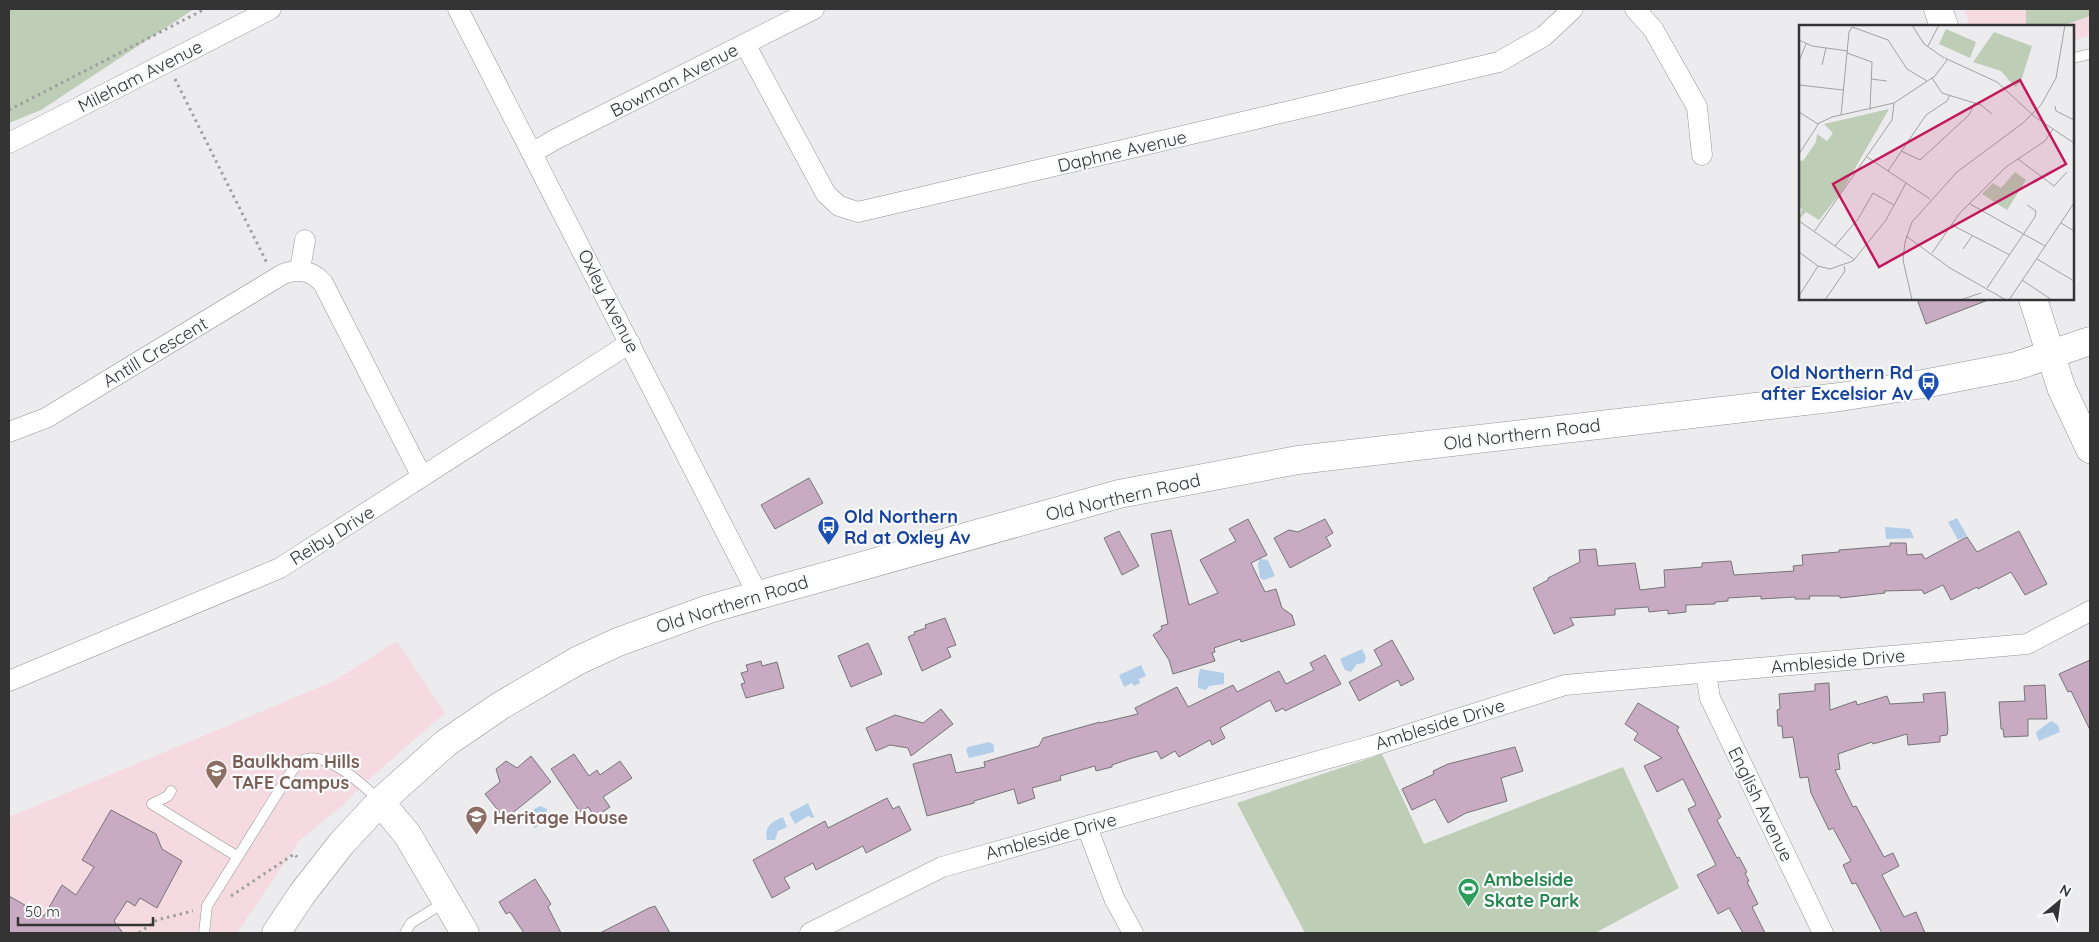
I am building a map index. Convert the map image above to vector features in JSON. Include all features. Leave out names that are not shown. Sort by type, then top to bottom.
[{"type":"main road","points":[[1938,9],[1944,25]]},
{"type":"main road","points":[[2033,300],[2061,387],[2090,449]]},
{"type":"main road","name":"Old Northern Road","points":[[276,933],[325,864],[380,802],[446,743],[483,716],[551,675],[618,642],[709,609],[1119,494],[1298,460],[1840,397],[1923,384],[2016,366],[2090,341]]},
{"type":"main road","points":[[380,802],[407,834],[466,933]]},
{"type":"street","name":"Mileham Avenue","points":[[9,143],[271,9]]},
{"type":"street","name":"Oxley Avenue","points":[[458,9],[534,152],[758,595]]},
{"type":"street","name":"Bowman Avenue","points":[[534,152],[554,140],[814,9]]},
{"type":"street","name":"Daphne Avenue","points":[[745,44],[826,194],[839,206],[858,212],[1499,62],[1544,36],[1573,9]]},
{"type":"street","points":[[1635,9],[1653,29],[1697,107],[1702,155]]},
{"type":"street","points":[[305,240],[300,270],[313,274],[323,284],[422,477]]},
{"type":"street","name":"Antill Crescent","points":[[9,432],[46,418],[275,280],[291,271],[300,270]]},
{"type":"street","name":"Reiby Drive","points":[[9,681],[280,568],[630,344]]},
{"type":"street","name":"Ambleside Drive","points":[[824,930],[942,867],[1372,746],[1565,685],[2028,644],[2090,611]]},
{"type":"street","name":"English Avenue","points":[[1706,674],[1710,698],[1823,933]]},
{"type":"street","points":[[1087,827],[1114,898],[1133,933]]},
{"type":"lane","points":[[2074,58],[2090,54]]},
{"type":"lane","points":[[204,933],[207,906],[294,768],[305,760],[321,759],[338,768],[365,787],[380,802]]},
{"type":"lane","points":[[172,791],[168,796],[152,804],[238,857]]},
{"type":"lane","points":[[405,933],[411,923],[447,901]]},
{"type":"path","points":[[9,110],[205,9]]},
{"type":"path","points":[[166,63],[275,280]]},
{"type":"path","points":[[224,899],[294,854],[297,857]]},
{"type":"path","points":[[139,933],[157,920],[194,910]]},
{"type":"shaded area","points":[[1964,9],[2090,9],[2090,35],[2074,41],[2074,25],[1970,25]]},
{"type":"shaded area","name":"Baulkham Hills TAFE Campus","points":[[397,641],[445,713],[375,774],[342,806],[299,841],[237,933],[9,933],[9,817],[334,681]]},
{"type":"green space","points":[[9,9],[194,9],[41,110],[9,123]]},
{"type":"green space","points":[[2026,9],[2090,9],[2090,16],[2065,25],[2026,25]]},
{"type":"green space","points":[[1382,754],[1424,844],[1623,767],[1679,888],[1595,933],[1305,933],[1237,803]]},
{"type":"water","points":[[1957,518],[1967,536],[1958,540],[1948,522]]},
{"type":"water","points":[[1885,527],[1910,529],[1914,538],[1886,539]]},
{"type":"water","points":[[1260,559],[1268,560],[1275,576],[1264,580],[1260,578],[1258,564]]},
{"type":"water","points":[[1362,649],[1366,657],[1364,663],[1357,664],[1351,672],[1345,670],[1340,659]]},
{"type":"water","points":[[1141,665],[1146,676],[1139,679],[1140,683],[1134,686],[1132,683],[1124,687],[1119,675]]},
{"type":"water","points":[[1200,669],[1224,673],[1224,684],[1209,686],[1206,690],[1198,688]]},
{"type":"water","points":[[2051,721],[2058,725],[2060,732],[2039,741],[2036,733]]},
{"type":"water","points":[[989,742],[994,745],[994,752],[969,758],[966,750],[968,747]]},
{"type":"water","points":[[808,803],[814,817],[808,816],[795,824],[789,813]]},
{"type":"water","points":[[540,806],[547,809],[546,819],[535,828],[529,824],[531,811]]},
{"type":"water","points":[[783,817],[787,827],[778,831],[775,840],[767,840],[766,835],[769,826]]},
{"type":"building","points":[[1917,300],[1988,300],[1926,324]]},
{"type":"building","points":[[809,478],[823,503],[775,529],[761,505]]},
{"type":"building","points":[[1248,519],[1267,555],[1251,563],[1265,592],[1276,589],[1282,608],[1292,615],[1295,625],[1241,642],[1240,639],[1214,648],[1215,652],[1212,653],[1215,661],[1173,674],[1169,660],[1153,635],[1162,629],[1161,626],[1168,624],[1151,534],[1171,530],[1189,605],[1218,593],[1200,560],[1236,541],[1229,529]]},
{"type":"building","points":[[1325,519],[1333,533],[1326,537],[1331,546],[1290,568],[1274,538],[1289,530],[1298,532]]},
{"type":"building","points":[[1119,531],[1139,566],[1122,575],[1104,538]]},
{"type":"building","points":[[2019,531],[2047,584],[2025,595],[2011,572],[1951,600],[1943,585],[1924,594],[1922,590],[1884,591],[1885,593],[1840,598],[1840,596],[1809,596],[1810,599],[1795,599],[1795,597],[1761,599],[1761,596],[1728,598],[1728,601],[1715,602],[1715,604],[1686,605],[1686,612],[1668,614],[1668,610],[1649,612],[1648,607],[1615,609],[1615,615],[1570,618],[1574,625],[1554,634],[1533,588],[1580,562],[1579,550],[1596,549],[1598,566],[1635,563],[1640,590],[1665,587],[1664,570],[1702,567],[1702,563],[1731,561],[1734,575],[1794,571],[1793,566],[1803,565],[1802,555],[1890,546],[1890,543],[1906,543],[1907,555],[1922,554],[1925,559],[1967,537],[1977,552]]},
{"type":"building","points":[[945,618],[956,645],[947,648],[951,657],[922,671],[908,637],[915,634],[914,632],[926,628],[925,625]]},
{"type":"building","points":[[1392,640],[1414,679],[1401,686],[1398,680],[1359,701],[1349,682],[1382,665],[1374,650]]},
{"type":"building","points":[[868,643],[882,674],[851,687],[838,656]]},
{"type":"building","points":[[1325,655],[1341,684],[1285,711],[1283,708],[1276,712],[1270,700],[1220,728],[1225,738],[1212,745],[1210,740],[1179,757],[1175,751],[1161,759],[1157,751],[1112,765],[1112,767],[1096,771],[1095,766],[1060,776],[1061,780],[1032,788],[1035,798],[1018,804],[1014,789],[974,801],[974,803],[927,816],[913,764],[951,754],[956,773],[985,767],[984,762],[1039,746],[1043,738],[1100,722],[1138,714],[1135,708],[1177,687],[1188,707],[1233,685],[1237,692],[1279,671],[1286,684],[1314,670],[1310,663]]},
{"type":"building","points":[[2090,660],[2090,730],[2071,691],[2068,692],[2059,674]]},
{"type":"building","points":[[761,661],[762,666],[777,662],[784,688],[746,698],[741,684],[745,683],[741,673],[748,671],[746,665]]},
{"type":"building","points":[[1829,683],[1830,710],[1856,701],[1857,705],[1887,696],[1890,704],[1924,702],[1923,694],[1945,692],[1948,730],[1947,735],[1940,736],[1940,742],[1908,745],[1907,734],[1873,744],[1872,742],[1838,754],[1840,769],[1835,770],[1853,807],[1856,806],[1884,857],[1893,853],[1899,866],[1882,875],[1904,917],[1916,912],[1925,933],[1882,933],[1856,883],[1852,884],[1843,865],[1851,861],[1833,828],[1829,830],[1811,793],[1808,777],[1800,778],[1793,737],[1783,738],[1782,726],[1778,726],[1779,694],[1815,691],[1815,684]]},
{"type":"building","points":[[2045,685],[2047,719],[2028,719],[2028,736],[2004,737],[2003,729],[2001,729],[1999,702],[2025,701],[2024,686]]},
{"type":"building","points":[[1638,703],[1679,727],[1677,730],[1721,817],[1717,820],[1737,858],[1739,857],[1747,872],[1745,873],[1749,881],[1747,882],[1758,904],[1752,907],[1765,933],[1743,933],[1729,908],[1718,914],[1697,875],[1716,865],[1688,809],[1696,805],[1683,779],[1657,792],[1644,766],[1662,758],[1634,740],[1638,733],[1625,724]]},
{"type":"building","points":[[941,709],[953,724],[911,756],[908,748],[890,745],[876,751],[866,728],[895,715],[923,723]]},
{"type":"building","points":[[1515,747],[1523,771],[1501,778],[1507,801],[1466,813],[1448,823],[1435,799],[1412,810],[1402,789],[1434,774],[1433,771],[1448,764]]},
{"type":"building","points":[[574,754],[589,776],[597,770],[600,775],[620,761],[632,778],[603,797],[610,807],[595,817],[588,807],[580,812],[551,769]]},
{"type":"building","points":[[531,756],[551,782],[505,819],[485,794],[500,782],[496,769],[506,761],[517,768]]},
{"type":"building","points":[[887,798],[893,809],[899,806],[911,830],[866,853],[863,846],[816,870],[813,863],[784,878],[790,888],[772,898],[753,860],[825,821],[828,828]]},
{"type":"building","points":[[111,810],[156,834],[162,849],[182,861],[157,908],[140,898],[135,906],[127,901],[114,921],[123,933],[9,933],[9,896],[44,916],[62,885],[76,895],[94,867],[82,860]]},
{"type":"building","points":[[535,879],[551,904],[548,907],[561,933],[524,933],[510,912],[506,914],[499,902]]},
{"type":"building","points":[[655,906],[670,933],[600,933],[649,908]]},
{"type":"place","name":"Old Northern Rd after Excelsior Av","points":[[1929,401]]},
{"type":"place","name":"Old Northern Rd at Oxley Av","points":[[828,545]]},
{"type":"place","name":"Baulkham Hills TAFE Campus","points":[[216,790]]},
{"type":"place","name":"Heritage House","points":[[477,836]]},
{"type":"place","name":"Ambelside Skate Park","points":[[1468,908]]}]
